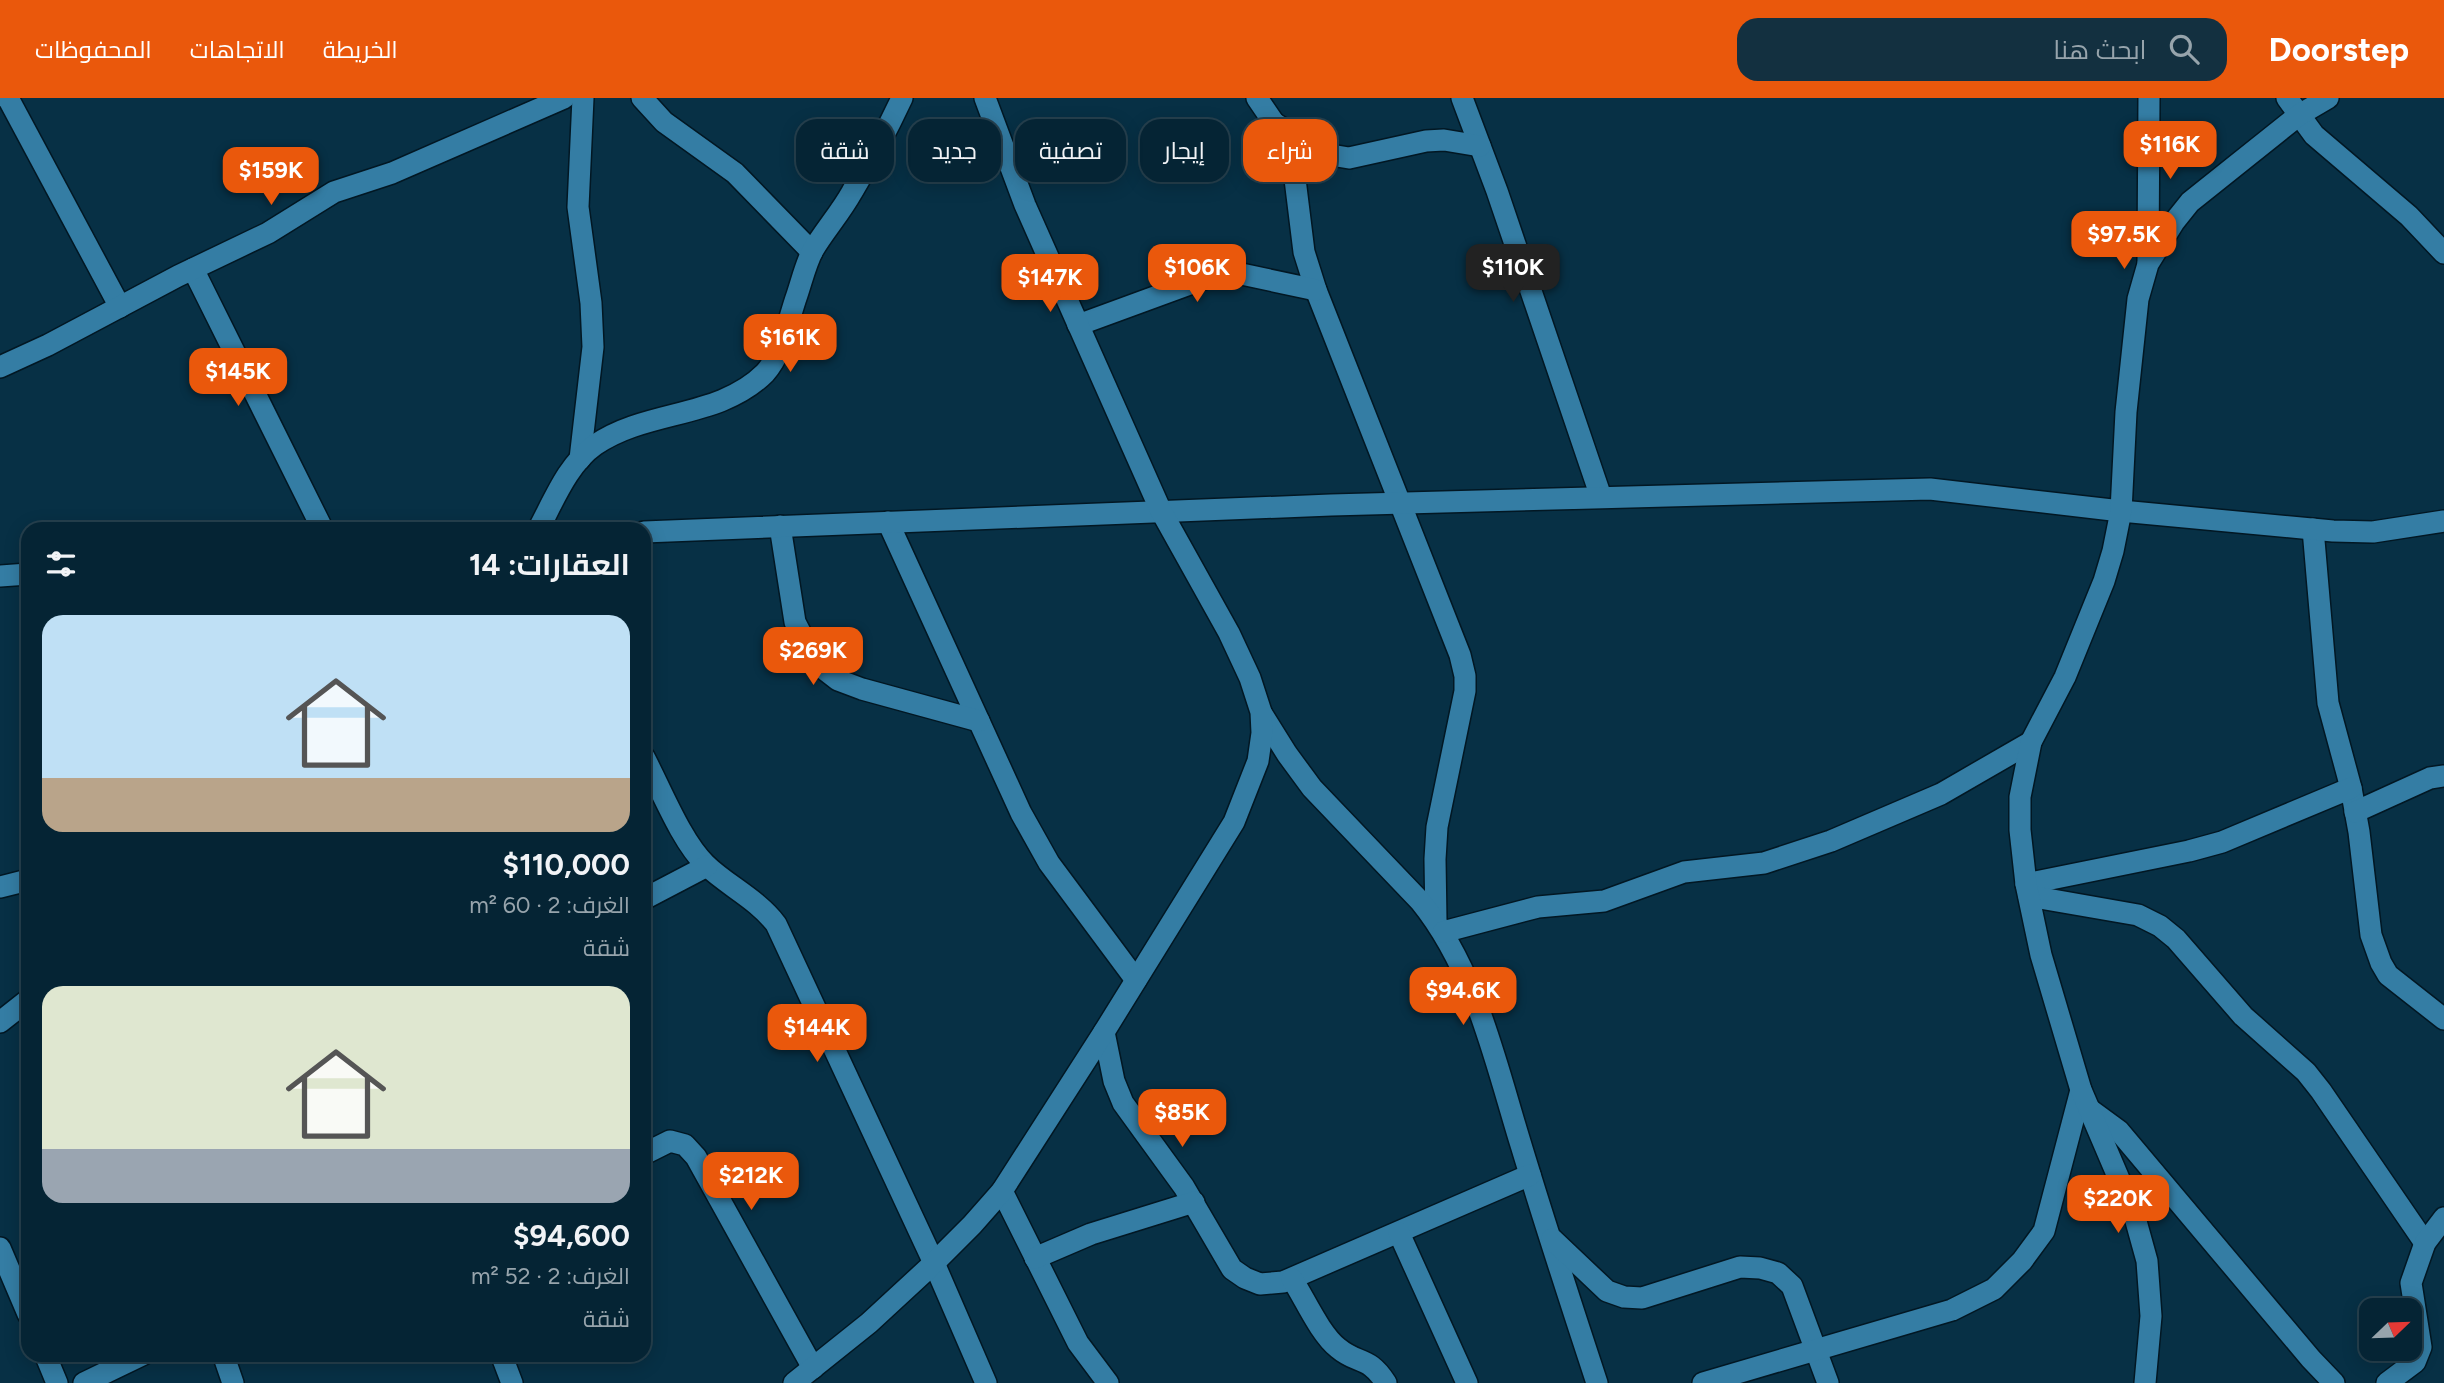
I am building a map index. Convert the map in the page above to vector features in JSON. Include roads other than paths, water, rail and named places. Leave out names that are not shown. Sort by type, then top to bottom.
[{"type":"street","points":[[8,98],[120,307]]},
{"type":"street","points":[[0,367],[48,345],[193,268],[268,233],[334,192],[392,173],[564,98]]},
{"type":"street","points":[[580,459],[593,347],[591,303],[579,207],[583,98]]},
{"type":"street","points":[[642,98],[664,122],[735,173],[812,252]]},
{"type":"street","points":[[542,522],[580,459],[595,446],[618,432],[653,419],[724,401],[748,388],[767,371],[777,355],[812,252],[851,195],[902,98]]},
{"type":"street","points":[[985,98],[1025,205],[1161,511],[1229,633],[1250,678],[1261,712],[1312,788],[1420,901],[1439,926],[1460,962],[1483,1022],[1597,1383]]},
{"type":"street","points":[[1257,98],[1271,119]]},
{"type":"street","points":[[1462,98],[1497,191],[1601,497]]},
{"type":"street","points":[[2146,1383],[2151,1316],[2147,1261],[2134,1214],[2085,1099],[2041,955],[2020,830],[2020,797],[2031,742],[2065,677],[2104,581],[2121,511],[2126,412],[2138,299],[2148,264],[2150,98]]},
{"type":"street","points":[[2148,264],[2190,202],[2293,107],[2328,98]]},
{"type":"street","points":[[2293,107],[2314,135],[2409,216],[2444,253]]},
{"type":"street","points":[[1337,156],[1349,158],[1444,139],[1480,146]]},
{"type":"street","points":[[1295,182],[1304,252],[1316,290],[1460,655],[1465,676],[1465,691],[1437,827],[1435,859],[1439,926]]},
{"type":"street","points":[[193,268],[318,522]]},
{"type":"street","points":[[1078,325],[1220,273],[1232,272],[1316,290]]},
{"type":"street","points":[[651,532],[1399,503],[1930,489],[2313,529],[2373,532],[2444,521]]},
{"type":"street","points":[[888,522],[1021,813],[1049,863],[1136,981]]},
{"type":"street","points":[[780,526],[795,622],[816,663],[838,680],[862,689],[979,721]]},
{"type":"street","points":[[2313,529],[2328,703],[2351,788],[2371,935],[2388,975],[2444,1019]]},
{"type":"street","points":[[794,1383],[869,1323],[934,1264],[1002,1191],[1234,822],[1258,761],[1262,733],[1261,712]]},
{"type":"street","points":[[1439,926],[1538,907],[1604,901],[1684,872],[1764,863],[1831,841],[1941,794],[2031,742]]},
{"type":"street","points":[[651,771],[692,851],[707,866],[766,911],[776,924],[934,1264],[986,1383]]},
{"type":"street","points":[[2355,812],[2430,778],[2444,776]]},
{"type":"street","points":[[2028,890],[2222,842],[2351,788]]},
{"type":"street","points":[[651,896],[707,866]]},
{"type":"street","points":[[0,887],[21,885]]},
{"type":"street","points":[[2028,890],[2138,915],[2160,926],[2176,939],[2234,1006],[2306,1072],[2425,1243]]},
{"type":"street","points":[[0,1022],[21,1006]]},
{"type":"street","points":[[1104,1032],[1114,1081],[1123,1103],[1194,1202],[1232,1269],[1244,1278],[1260,1284],[1283,1283],[1530,1175]]},
{"type":"street","points":[[1703,1383],[1952,1310],[1994,1289],[2044,1231],[2085,1099]]},
{"type":"street","points":[[2085,1099],[2119,1131],[2334,1383]]},
{"type":"street","points":[[651,1150],[670,1141],[685,1145],[696,1157],[813,1368]]},
{"type":"street","points":[[1002,1191],[1078,1343],[1108,1383]]},
{"type":"street","points":[[1035,1258],[1091,1234],[1194,1202]]},
{"type":"street","points":[[2387,1383],[2415,1362],[2421,1347],[2411,1283],[2425,1243],[2444,1218]]},
{"type":"street","points":[[1399,1233],[1467,1383]]},
{"type":"street","points":[[1549,1237],[1607,1291],[1624,1297],[1642,1298],[1740,1267],[1760,1268],[1778,1273],[1792,1286],[1829,1383]]},
{"type":"street","points":[[0,1248],[21,1298]]},
{"type":"street","points":[[1292,1279],[1329,1340],[1339,1350],[1368,1362],[1386,1383]]},
{"type":"street","points":[[48,1362],[57,1383]]},
{"type":"street","points":[[84,1383],[127,1362]]},
{"type":"street","points":[[226,1362],[233,1383]]},
{"type":"street","points":[[505,1362],[512,1383]]}]
